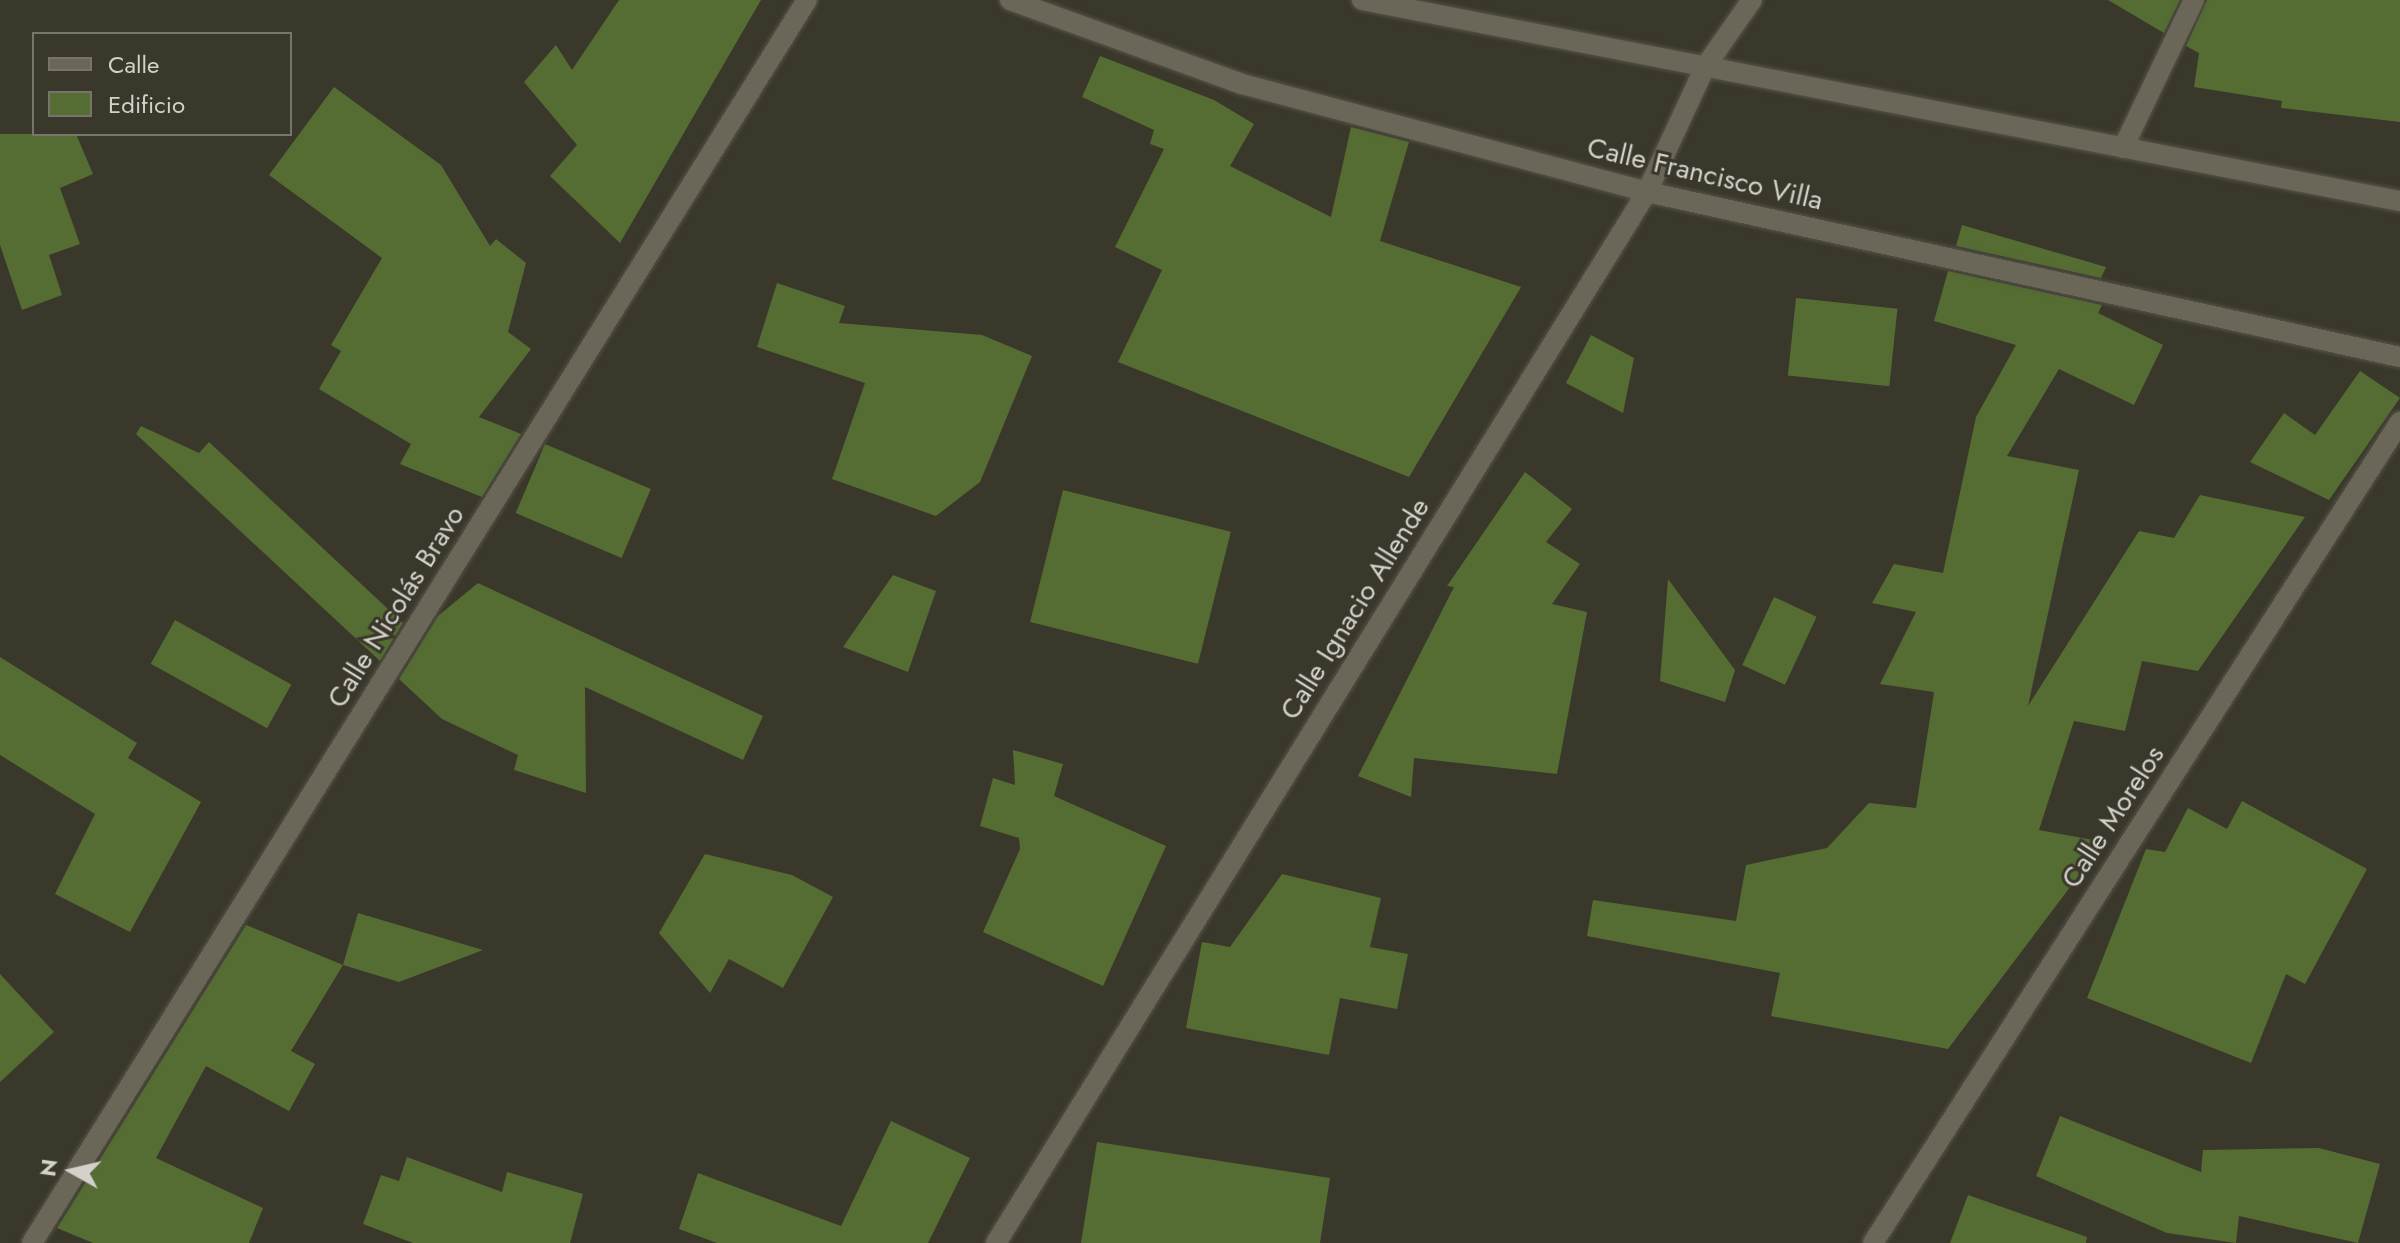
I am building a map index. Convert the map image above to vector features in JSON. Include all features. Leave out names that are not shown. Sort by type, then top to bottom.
[{"type":"street","name":"Calle Nicolás Bravo","points":[[32,1243],[807,0]]},
{"type":"street","name":"Calle Francisco Villa","points":[[1010,0],[1242,84],[1647,192],[2400,357]]},
{"type":"street","points":[[1362,0],[2400,201]]},
{"type":"street","name":"Calle Ignacio Allende","points":[[996,1243],[1647,192],[1705,67],[1752,0]]},
{"type":"street","points":[[2123,148],[2194,0]]},
{"type":"street","name":"Calle Morelos","points":[[1873,1243],[2400,422]]},
{"type":"building","points":[[619,0],[761,0],[620,243],[550,176],[577,145],[524,82],[556,45],[572,70]]},
{"type":"building","points":[[2108,0],[2180,0],[2164,33]]},
{"type":"building","points":[[2207,0],[2400,0],[2400,122],[2281,108],[2282,101],[2194,87],[2199,53],[2186,46]]},
{"type":"building","points":[[1100,56],[1214,100],[1254,124],[1230,166],[1331,217],[1351,127],[1409,142],[1380,241],[1521,287],[1409,477],[1118,362],[1162,270],[1115,247],[1164,149],[1150,144],[1154,130],[1082,97]]},
{"type":"building","points":[[334,87],[441,165],[490,246],[496,239],[526,263],[508,332],[531,349],[479,417],[521,434],[482,497],[400,464],[411,444],[319,389],[341,351],[331,345],[382,258],[269,175]]},
{"type":"building","points":[[0,134],[77,136],[93,174],[60,188],[80,244],[49,255],[62,295],[22,310],[0,245]]},
{"type":"building","points":[[1962,225],[2106,267],[2101,278],[1956,246]]},
{"type":"building","points":[[1948,271],[2102,305],[2098,313],[2163,345],[2134,405],[2059,369],[2007,456],[2079,470],[2028,706],[2139,531],[2174,538],[2200,495],[2305,517],[2198,671],[2142,661],[2125,731],[2074,721],[2039,830],[2104,842],[1948,1049],[1771,1016],[1780,973],[1587,936],[1593,900],[1736,921],[1746,865],[1827,848],[1869,803],[1916,808],[1934,692],[1880,684],[1916,612],[1872,603],[1894,564],[1943,573],[1976,417],[2016,345],[1934,321]]},
{"type":"building","points":[[777,283],[845,306],[839,323],[982,335],[1032,356],[980,482],[936,516],[832,479],[865,383],[757,347]]},
{"type":"building","points":[[1796,298],[1897,309],[1889,386],[1788,376]]},
{"type":"building","points":[[1591,335],[1634,358],[1623,413],[1566,383]]},
{"type":"building","points":[[2360,371],[2400,398],[2329,500],[2250,462],[2284,413],[2315,435]]},
{"type":"building","points":[[141,426],[199,453],[209,442],[403,623],[380,661],[136,434]]},
{"type":"building","points":[[545,444],[651,489],[622,558],[516,513]]},
{"type":"building","points":[[1525,472],[1572,509],[1546,542],[1580,564],[1552,604],[1587,612],[1557,774],[1414,758],[1411,797],[1358,776],[1454,587],[1447,586]]},
{"type":"building","points":[[1063,490],[1231,532],[1198,664],[1030,622]]},
{"type":"building","points":[[893,575],[936,591],[908,672],[843,647]]},
{"type":"building","points":[[1668,579],[1735,670],[1725,702],[1660,681]]},
{"type":"building","points":[[478,583],[763,716],[743,760],[585,687],[586,793],[514,770],[518,755],[442,719],[399,679],[438,616]]},
{"type":"building","points":[[1774,597],[1817,617],[1785,685],[1742,665]]},
{"type":"building","points":[[175,620],[291,684],[267,728],[151,664]]},
{"type":"building","points":[[0,657],[137,743],[128,758],[201,802],[130,932],[55,894],[95,814],[0,755]]},
{"type":"building","points":[[1013,750],[1063,764],[1054,796],[1166,846],[1103,986],[983,932],[1020,849],[1019,838],[980,826],[993,778],[1015,785]]},
{"type":"building","points":[[2242,801],[2367,869],[2305,984],[2286,974],[2251,1063],[2087,998],[2146,849],[2165,852],[2188,808],[2227,829]]},
{"type":"building","points":[[705,854],[792,875],[833,897],[783,988],[729,959],[710,993],[659,933]]},
{"type":"building","points":[[1282,874],[1381,898],[1370,947],[1408,954],[1397,1009],[1340,998],[1329,1055],[1186,1028],[1202,942],[1230,947]]},
{"type":"building","points":[[358,913],[483,950],[399,982],[343,965]]},
{"type":"building","points":[[246,925],[343,965],[291,1051],[315,1064],[289,1111],[206,1066],[156,1158],[263,1208],[249,1243],[93,1243],[57,1228]]},
{"type":"building","points":[[0,974],[54,1032],[0,1082]]},
{"type":"building","points":[[2060,1116],[2201,1172],[2203,1150],[2319,1148],[2380,1164],[2358,1243],[2239,1216],[2236,1243],[2167,1233],[2036,1176]]},
{"type":"building","points":[[891,1121],[970,1158],[928,1243],[717,1243],[679,1229],[698,1173],[841,1226]]},
{"type":"building","points":[[1097,1142],[1330,1178],[1320,1243],[1081,1243]]},
{"type":"building","points":[[407,1157],[502,1192],[507,1172],[583,1194],[570,1243],[413,1243],[363,1224],[381,1175],[399,1181]]},
{"type":"building","points":[[1968,1195],[2087,1237],[2086,1243],[1950,1243]]}]
